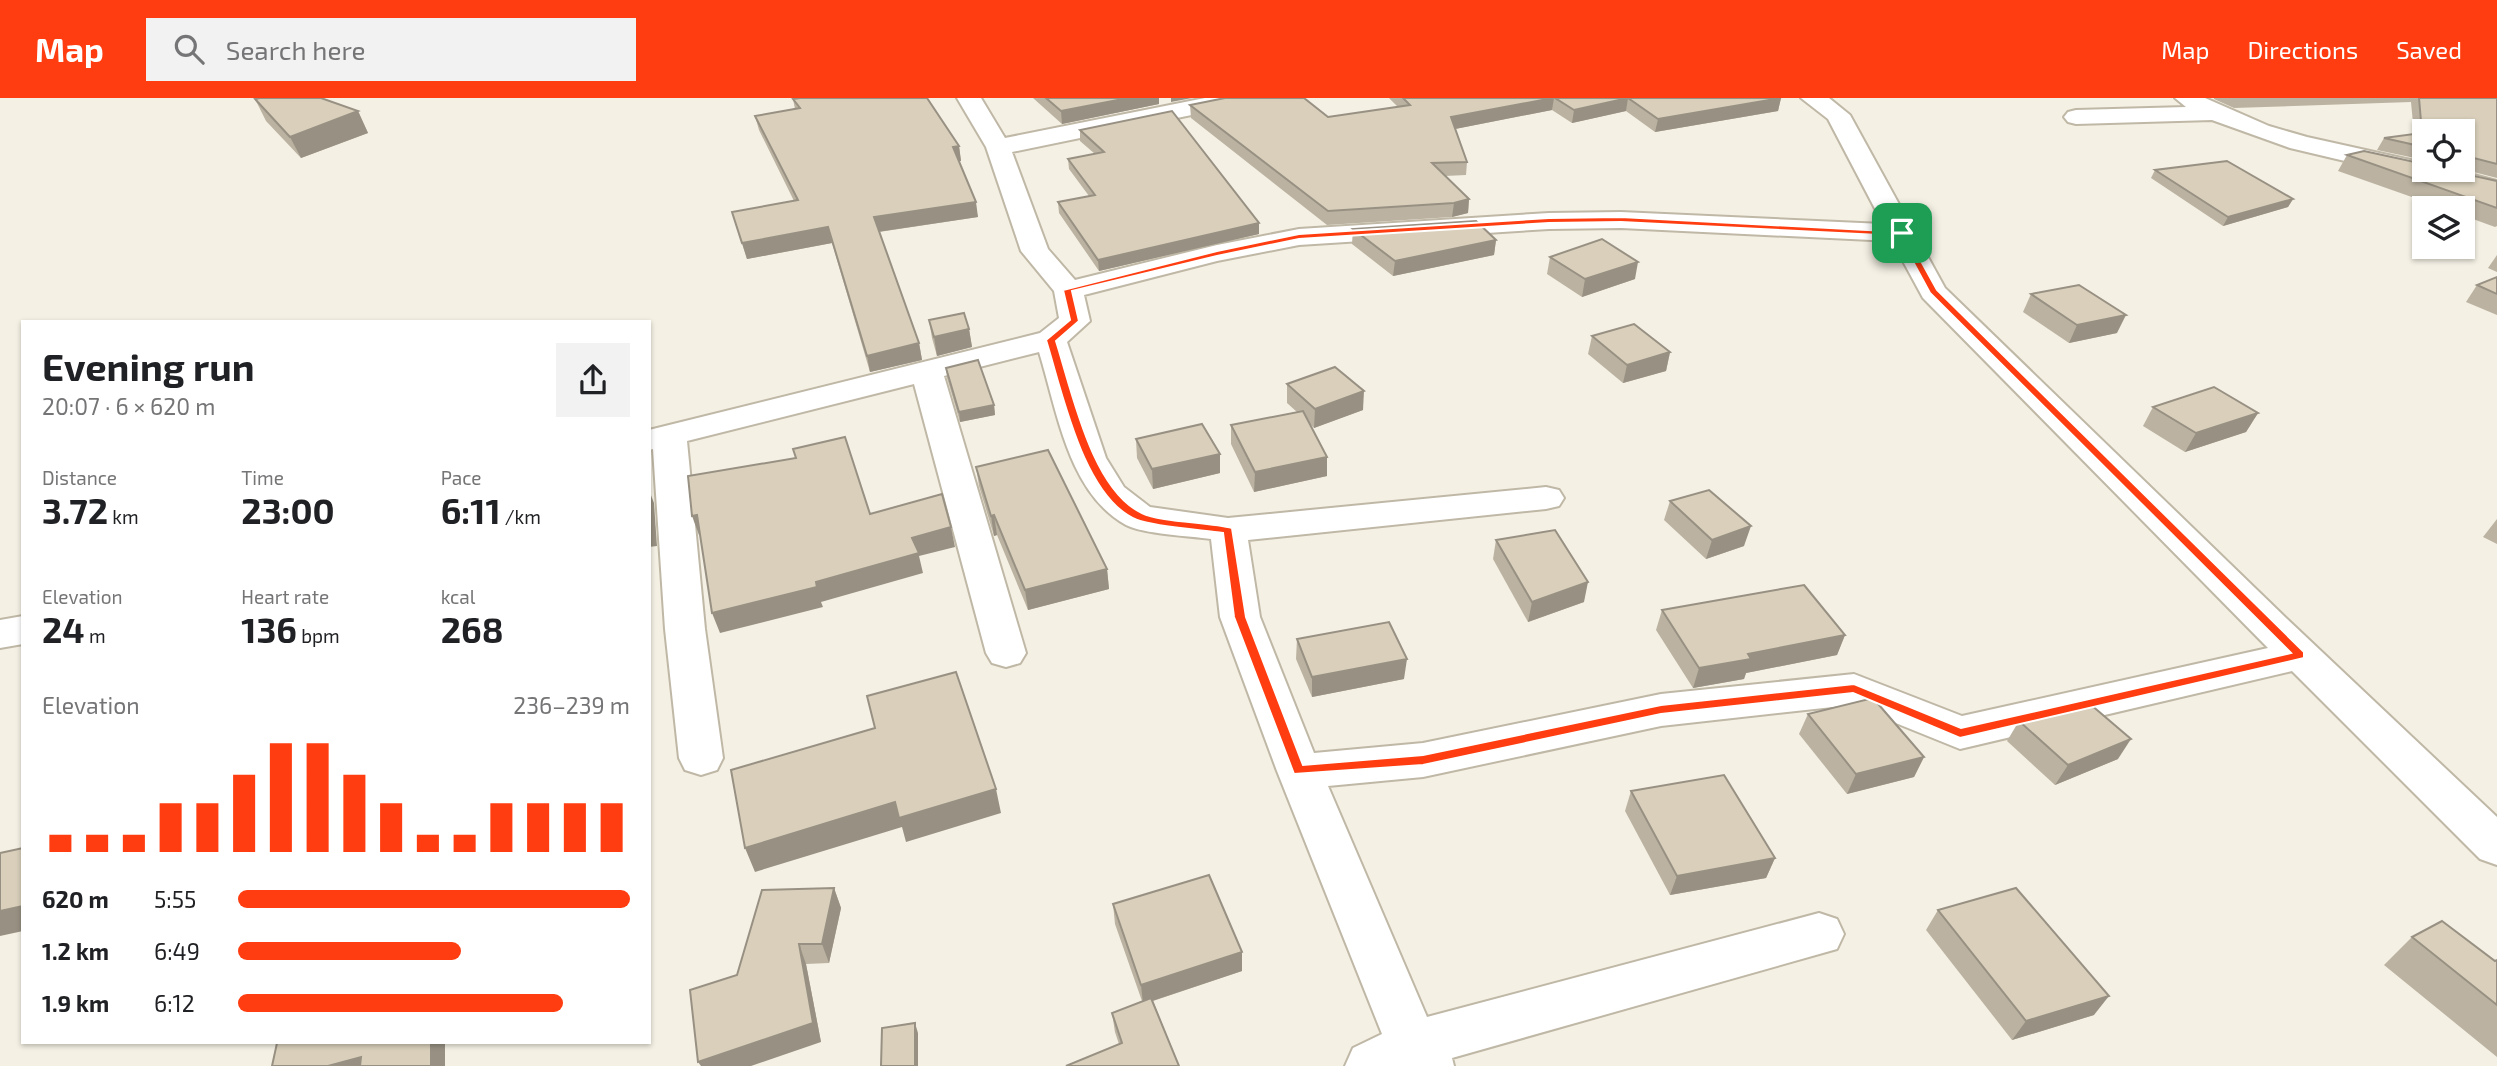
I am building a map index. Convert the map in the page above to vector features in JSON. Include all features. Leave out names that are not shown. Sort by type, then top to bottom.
[{"type":"street","points":[[701,758],[659,438],[1051,340],[1075,321],[1068,290],[1035,251],[998,147],[969,98]]},
{"type":"street","points":[[998,147],[1240,98]]},
{"type":"street","points":[[1813,98],[1838,116],[1933,292],[2497,846]]},
{"type":"street","points":[[2187,98],[2212,113],[2260,132],[2497,189]]},
{"type":"street","points":[[2076,117],[2212,113]]},
{"type":"street","points":[[1068,290],[1217,253],[1299,237],[1549,221],[1621,220],[1902,233]]},
{"type":"street","points":[[1051,340],[1089,458],[1110,494],[1140,517],[1228,530],[1546,498]]},
{"type":"street","points":[[927,371],[1006,653]]},
{"type":"street","points":[[1228,530],[1240,617],[1405,1059],[1819,934]]},
{"type":"street","points":[[0,634],[21,630]]},
{"type":"street","points":[[1298,771],[1423,760],[1661,710],[1854,689],[1960,733],[2300,655]]},
{"type":"building","points":[[321,98],[358,111],[290,137],[255,99]]},
{"type":"building","points":[[927,98],[959,146],[953,147],[976,202],[874,217],[919,343],[867,356],[828,227],[742,243],[732,212],[798,200],[755,116],[800,108],[793,99]]},
{"type":"building","points":[[1046,98],[1128,98],[1061,111]]},
{"type":"building","points":[[1225,98],[1304,98],[1328,117],[1410,105],[1403,98],[1553,98],[1451,117],[1467,162],[1432,163],[1469,199],[1454,203],[1328,211],[1190,105]]},
{"type":"building","points":[[1555,98],[1628,98],[1574,110]]},
{"type":"building","points":[[1628,98],[1781,98],[1658,119]]},
{"type":"building","points":[[2419,98],[2497,98],[2497,164],[2475,158],[2475,119],[2421,119]]},
{"type":"building","points":[[1172,111],[1259,223],[1098,260],[1058,202],[1095,195],[1068,159],[1104,152],[1080,130]]},
{"type":"building","points":[[2412,134],[2412,144],[2384,138]]},
{"type":"building","points":[[2364,151],[2412,161],[2412,178],[2347,155]]},
{"type":"building","points":[[2227,161],[2293,199],[2228,217],[2155,170]]},
{"type":"building","points":[[2475,176],[2497,181],[2497,208],[2475,200],[2475,196],[2463,196],[2423,182],[2475,182]]},
{"type":"building","points":[[1476,221],[1496,240],[1395,261],[1353,229]]},
{"type":"building","points":[[1602,239],[1638,262],[1585,279],[1550,257]]},
{"type":"building","points":[[2497,277],[2497,294],[2477,285]]},
{"type":"building","points":[[2079,285],[2126,315],[2077,325],[2031,294]]},
{"type":"building","points":[[964,313],[969,329],[934,337],[929,320]]},
{"type":"building","points":[[1634,324],[1670,352],[1627,365],[1592,336]]},
{"type":"building","points":[[978,360],[994,405],[959,412],[946,368]]},
{"type":"building","points":[[1335,367],[1364,391],[1315,409],[1287,384]]},
{"type":"building","points":[[2214,387],[2258,413],[2196,433],[2153,407]]},
{"type":"building","points":[[1303,411],[1327,457],[1255,472],[1231,425]]},
{"type":"building","points":[[1202,424],[1220,454],[1152,469],[1136,439]]},
{"type":"building","points":[[845,437],[870,514],[942,494],[951,527],[912,538],[919,553],[816,582],[817,587],[712,613],[697,515],[692,516],[688,476],[796,458],[793,449]]},
{"type":"building","points":[[1048,450],[1107,569],[1025,590],[994,515],[991,516],[976,467]]},
{"type":"building","points":[[1709,490],[1751,526],[1712,540],[1670,501]]},
{"type":"building","points":[[1555,530],[1588,582],[1532,602],[1496,540]]},
{"type":"building","points":[[1804,585],[1845,635],[1748,654],[1751,659],[1699,668],[1662,610]]},
{"type":"building","points":[[1389,622],[1407,659],[1312,677],[1297,639]]},
{"type":"building","points":[[956,672],[996,789],[899,818],[895,802],[745,848],[731,770],[875,728],[867,696]]},
{"type":"building","points":[[1873,698],[1924,757],[1856,774],[1808,714]]},
{"type":"building","points":[[2090,704],[2131,739],[2068,765],[2019,721]]},
{"type":"building","points":[[1724,775],[1775,858],[1677,876],[1631,791]]},
{"type":"building","points":[[21,848],[21,906],[0,911],[0,853]]},
{"type":"building","points":[[1209,875],[1242,952],[1141,985],[1113,904]]},
{"type":"building","points":[[834,888],[822,944],[799,944],[813,1023],[698,1062],[690,990],[737,975],[762,890]]},
{"type":"building","points":[[2016,888],[2109,996],[2026,1021],[1938,910]]},
{"type":"building","points":[[2442,921],[2497,960],[2497,1005],[2412,937]]},
{"type":"building","points":[[1151,998],[1179,1066],[1066,1066],[1122,1043],[1112,1013]]},
{"type":"building","points":[[915,1023],[915,1066],[881,1066],[882,1028]]},
{"type":"building","points":[[277,1044],[431,1044],[431,1066],[360,1066],[361,1057],[328,1066],[272,1066]]},
{"type":"route","points":[[1621,220],[1902,233],[1933,292],[2300,655],[1960,733],[1854,689],[1661,710],[1423,760],[1298,771],[1240,617],[1228,530],[1140,517],[1110,494],[1089,458],[1051,340],[1075,321],[1068,290],[1217,253],[1299,237],[1549,221],[1621,220]]}]
